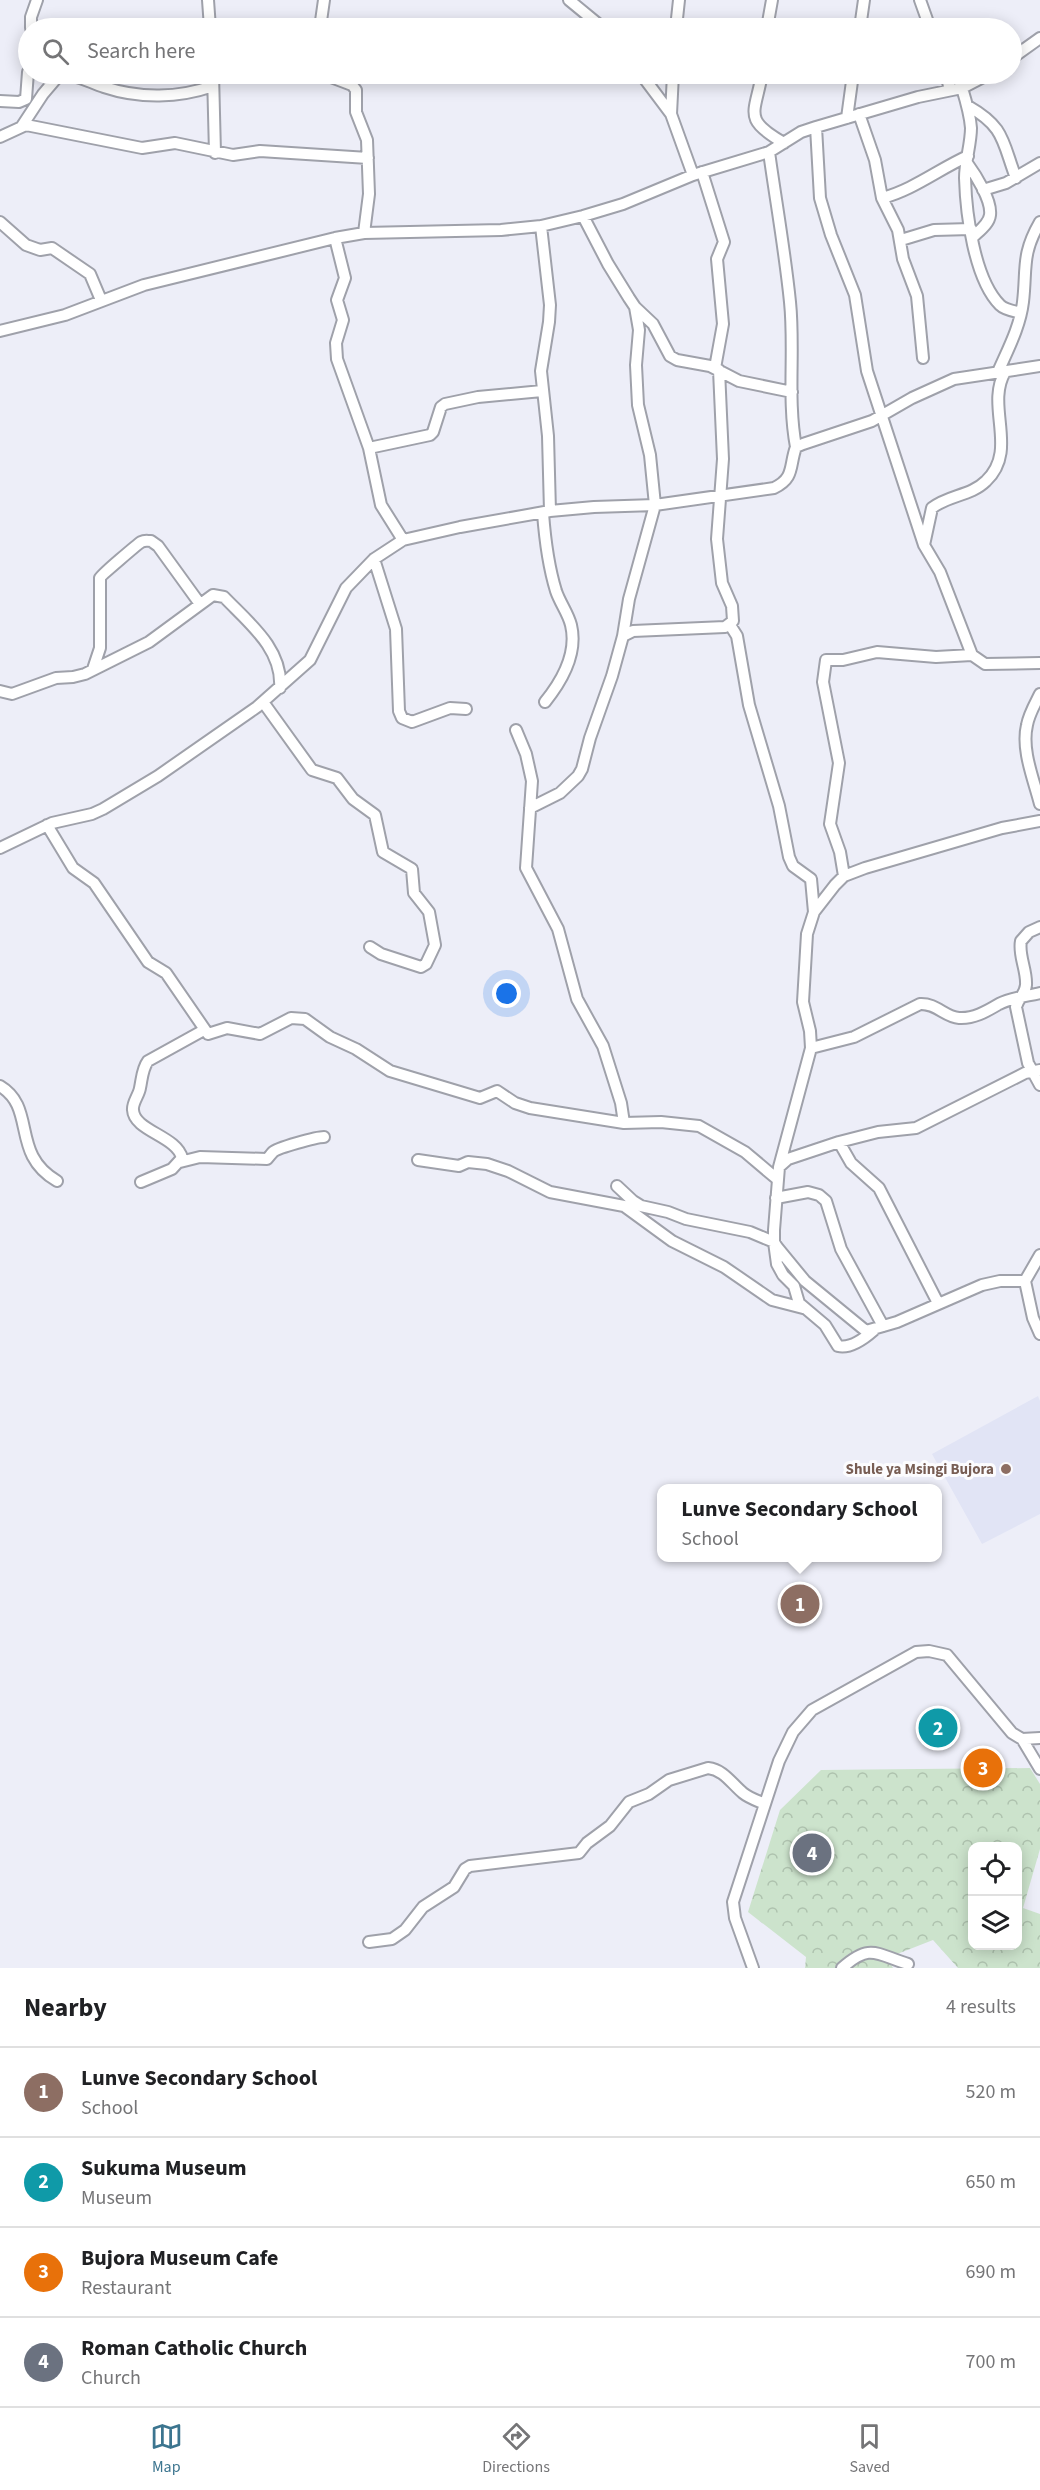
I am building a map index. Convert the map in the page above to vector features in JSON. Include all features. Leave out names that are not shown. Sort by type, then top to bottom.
[{"type":"street","points":[[31,18],[38,0]]},
{"type":"street","points":[[208,0],[209,18]]},
{"type":"street","points":[[321,18],[324,0]]},
{"type":"street","points":[[569,0],[591,18]]},
{"type":"street","points":[[677,18],[679,0]]},
{"type":"street","points":[[769,18],[772,0]]},
{"type":"street","points":[[861,18],[864,0]]},
{"type":"street","points":[[920,0],[926,18]]},
{"type":"street","points":[[1022,50],[1040,38]]},
{"type":"street","points":[[0,101],[19,102],[26,99],[27,84]]},
{"type":"street","points":[[22,126],[51,84]]},
{"type":"street","points":[[96,84],[148,95],[190,93],[213,86],[215,153]]},
{"type":"street","points":[[346,84],[355,88],[356,112],[368,140],[369,194],[364,233]]},
{"type":"street","points":[[648,84],[671,114],[698,174],[724,242],[717,259],[723,324],[717,369],[723,459],[717,539],[722,583],[734,613],[730,625]]},
{"type":"street","points":[[671,114],[672,84]]},
{"type":"street","points":[[759,84],[754,103],[755,120],[766,133],[784,143]]},
{"type":"street","points":[[847,118],[852,84]]},
{"type":"street","points":[[948,84],[950,90]]},
{"type":"street","points":[[0,331],[65,315],[144,285],[335,238],[364,233],[422,233],[541,226],[584,216],[623,204],[698,174],[769,152],[801,132],[970,84]]},
{"type":"street","points":[[962,88],[968,106],[971,130],[965,175],[972,233],[982,274],[996,300],[1005,309],[1021,313]]},
{"type":"street","points":[[968,106],[984,115],[1000,133],[1017,178]]},
{"type":"street","points":[[859,114],[875,160],[882,198],[901,240],[903,259],[920,309],[922,358]]},
{"type":"street","points":[[0,137],[22,126],[31,126],[141,148],[176,142],[215,153],[233,155],[267,151],[368,158]]},
{"type":"street","points":[[816,127],[820,198],[831,235],[855,295],[867,371],[924,545],[940,572],[972,655],[985,664],[1040,663]]},
{"type":"street","points":[[0,848],[47,825],[103,809],[158,776],[263,702],[310,660],[346,588],[374,559],[403,540],[460,527],[547,512],[594,507],[655,505],[774,488],[785,483],[791,471],[796,447],[791,420],[793,356],[790,302],[769,152]]},
{"type":"street","points":[[901,240],[934,231],[972,233],[988,221],[990,215],[983,190],[967,159]]},
{"type":"street","points":[[882,198],[902,191],[967,159]]},
{"type":"street","points":[[983,190],[1017,178],[1040,164]]},
{"type":"street","points":[[584,216],[608,264],[635,307],[653,324],[670,356],[677,360],[717,369],[739,381],[792,392]]},
{"type":"street","points":[[0,222],[26,245],[40,250],[52,248],[90,274],[101,300]]},
{"type":"street","points":[[924,545],[932,508],[978,487],[996,468],[1002,443],[998,388],[1021,313],[1024,264],[1040,222]]},
{"type":"street","points":[[541,226],[550,306],[541,362],[548,436],[547,556],[556,591],[571,624],[572,635],[564,676],[544,702]]},
{"type":"street","points":[[335,238],[345,278],[337,300],[343,320],[336,343],[337,359],[369,448],[381,505],[403,540]]},
{"type":"street","points":[[530,808],[560,793],[580,773],[623,636],[629,599],[655,505],[650,455],[638,405],[636,364],[639,330],[635,307]]},
{"type":"street","points":[[796,447],[881,416],[912,398],[954,379],[1040,366]]},
{"type":"street","points":[[369,448],[430,435],[441,407],[446,404],[482,396],[542,391]]},
{"type":"street","points":[[93,669],[100,648],[98,606],[101,575],[139,543],[151,541],[158,546],[200,604]]},
{"type":"street","points":[[374,559],[396,630],[399,711],[402,718],[412,722],[450,708],[466,709]]},
{"type":"street","points":[[0,691],[12,694],[54,679],[80,676],[149,642],[213,595],[218,595],[231,605],[270,648],[281,673],[280,688]]},
{"type":"street","points":[[623,636],[633,631],[730,625]]},
{"type":"street","points":[[730,625],[737,636],[749,705],[781,813],[789,857],[794,866],[811,879],[814,912]]},
{"type":"street","points":[[844,876],[840,852],[830,824],[838,763],[823,682],[826,660],[843,660],[877,652],[944,657],[972,655]]},
{"type":"street","points":[[1040,694],[1027,723],[1026,738],[1040,804]]},
{"type":"street","points":[[263,702],[312,770],[337,777],[353,799],[375,815],[383,852],[412,869],[414,893],[429,912],[435,942],[426,964],[421,967],[406,960],[381,954],[370,947]]},
{"type":"street","points":[[516,730],[526,754],[532,781],[526,868],[558,929],[577,999],[603,1046],[621,1104],[624,1123]]},
{"type":"street","points":[[803,1308],[794,1286],[778,1268],[774,1242],[778,1167],[812,1048],[803,1002],[807,934],[814,912],[844,876],[1002,828],[1040,821]]},
{"type":"street","points":[[47,825],[70,864],[94,883],[148,962],[166,973],[175,990],[191,1007],[204,1030],[211,1034],[227,1028],[260,1034],[291,1018],[304,1019],[390,1071],[480,1098],[497,1091],[515,1103],[530,1108],[624,1123],[680,1123],[708,1129],[745,1152],[777,1179]]},
{"type":"street","points":[[1040,927],[1029,932],[1021,941],[1026,985],[1024,994],[1018,999],[1017,1012],[1040,1085]]},
{"type":"street","points":[[812,1048],[854,1037],[920,1004],[930,1004],[960,1018],[974,1016],[993,1009],[999,1004],[1040,993]]},
{"type":"street","points":[[180,1162],[182,1158],[178,1147],[152,1132],[134,1114],[132,1108],[140,1091],[146,1063],[204,1030]]},
{"type":"street","points":[[778,1167],[788,1159],[839,1142],[878,1132],[916,1128],[1036,1071]]},
{"type":"street","points":[[0,1086],[17,1102],[27,1144],[37,1164],[44,1173],[57,1181]]},
{"type":"street","points":[[141,1182],[172,1169],[180,1162],[200,1158],[267,1159],[274,1150],[290,1147],[311,1138],[324,1137]]},
{"type":"street","points":[[839,1142],[851,1163],[879,1188],[938,1303]]},
{"type":"street","points":[[418,1161],[459,1166],[468,1162],[487,1164],[508,1171],[550,1192],[624,1206],[672,1241],[721,1265],[772,1300],[803,1308],[825,1325],[835,1343],[841,1347],[862,1339],[879,1328],[993,1282],[1025,1281]]},
{"type":"street","points":[[617,1186],[641,1206],[686,1219],[750,1232],[774,1242],[811,1287],[861,1329],[866,1331],[879,1328]]},
{"type":"street","points":[[776,1198],[808,1192],[819,1195],[826,1201],[841,1249],[879,1328]]},
{"type":"street","points":[[1040,1255],[1025,1281],[1033,1318],[1040,1334]]},
{"type":"street","points":[[753,1968],[735,1917],[734,1902],[779,1761],[793,1732],[805,1717],[871,1676],[921,1651],[946,1655],[1005,1726],[1022,1739],[1040,1769]]},
{"type":"street","points":[[1022,1739],[1040,1738]]},
{"type":"street","points":[[369,1942],[392,1940],[408,1928],[423,1907],[456,1885],[465,1869],[470,1866],[579,1853],[587,1843],[610,1826],[626,1805],[669,1780],[713,1768],[725,1775],[745,1796],[765,1804]]},
{"type":"street","points":[[842,1968],[862,1952],[870,1952],[908,1964]]},
{"type":"shaded area","points":[[1038,1396],[1040,1401],[1040,1514],[982,1544],[932,1454]]},
{"type":"green space","points":[[1030,1768],[1040,1784],[1040,1849],[1023,1908],[1040,1914],[1040,1968],[958,1968],[933,1940],[887,1958],[893,1968],[805,1968],[806,1957],[748,1912],[780,1810],[821,1770]]},
{"type":"place","name":"Shule ya Msingi Bujora","points":[[1006,1469]]},
{"type":"place","name":"Lunve Secondary School","points":[[800,1604]]},
{"type":"place","name":"Sukuma Museum","points":[[938,1728]]},
{"type":"place","name":"Bujora Museum Cafe","points":[[983,1768]]},
{"type":"place","name":"Roman Catholic Church","points":[[812,1853]]}]
